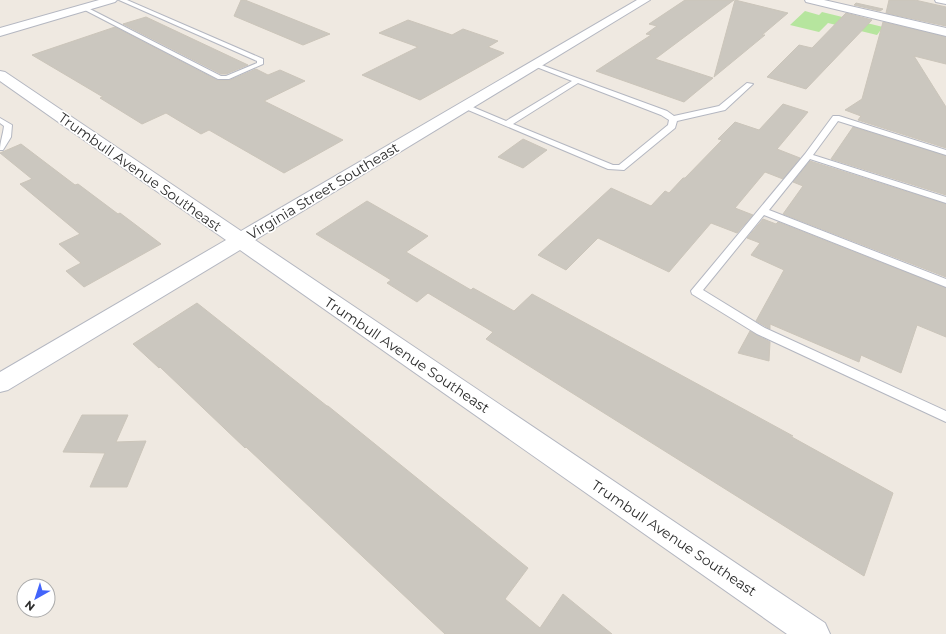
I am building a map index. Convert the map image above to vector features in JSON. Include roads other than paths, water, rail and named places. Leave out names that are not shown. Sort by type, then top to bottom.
[{"type":"main road","points":[[0,32],[111,0]]},
{"type":"street","name":"Virginia Street Southeast","points":[[0,383],[645,0]]},
{"type":"street","points":[[810,0],[946,32]]},
{"type":"street","points":[[940,0],[946,1]]},
{"type":"street","name":"Trumbull Avenue Southeast","points":[[0,75],[814,634]]},
{"type":"lane","points":[[84,8],[220,78],[227,78],[260,64],[261,60],[122,0]]},
{"type":"lane","points":[[536,65],[664,113],[673,119],[722,108],[749,84]]},
{"type":"lane","points":[[507,124],[577,80]]},
{"type":"lane","points":[[466,107],[611,167],[621,168],[672,126],[673,119]]},
{"type":"lane","points":[[946,153],[836,118],[764,211],[696,291],[761,331],[946,417]]},
{"type":"lane","points":[[0,120],[8,125],[7,137],[0,148]]},
{"type":"lane","points":[[808,156],[946,200]]},
{"type":"lane","points":[[764,211],[946,283]]}]
